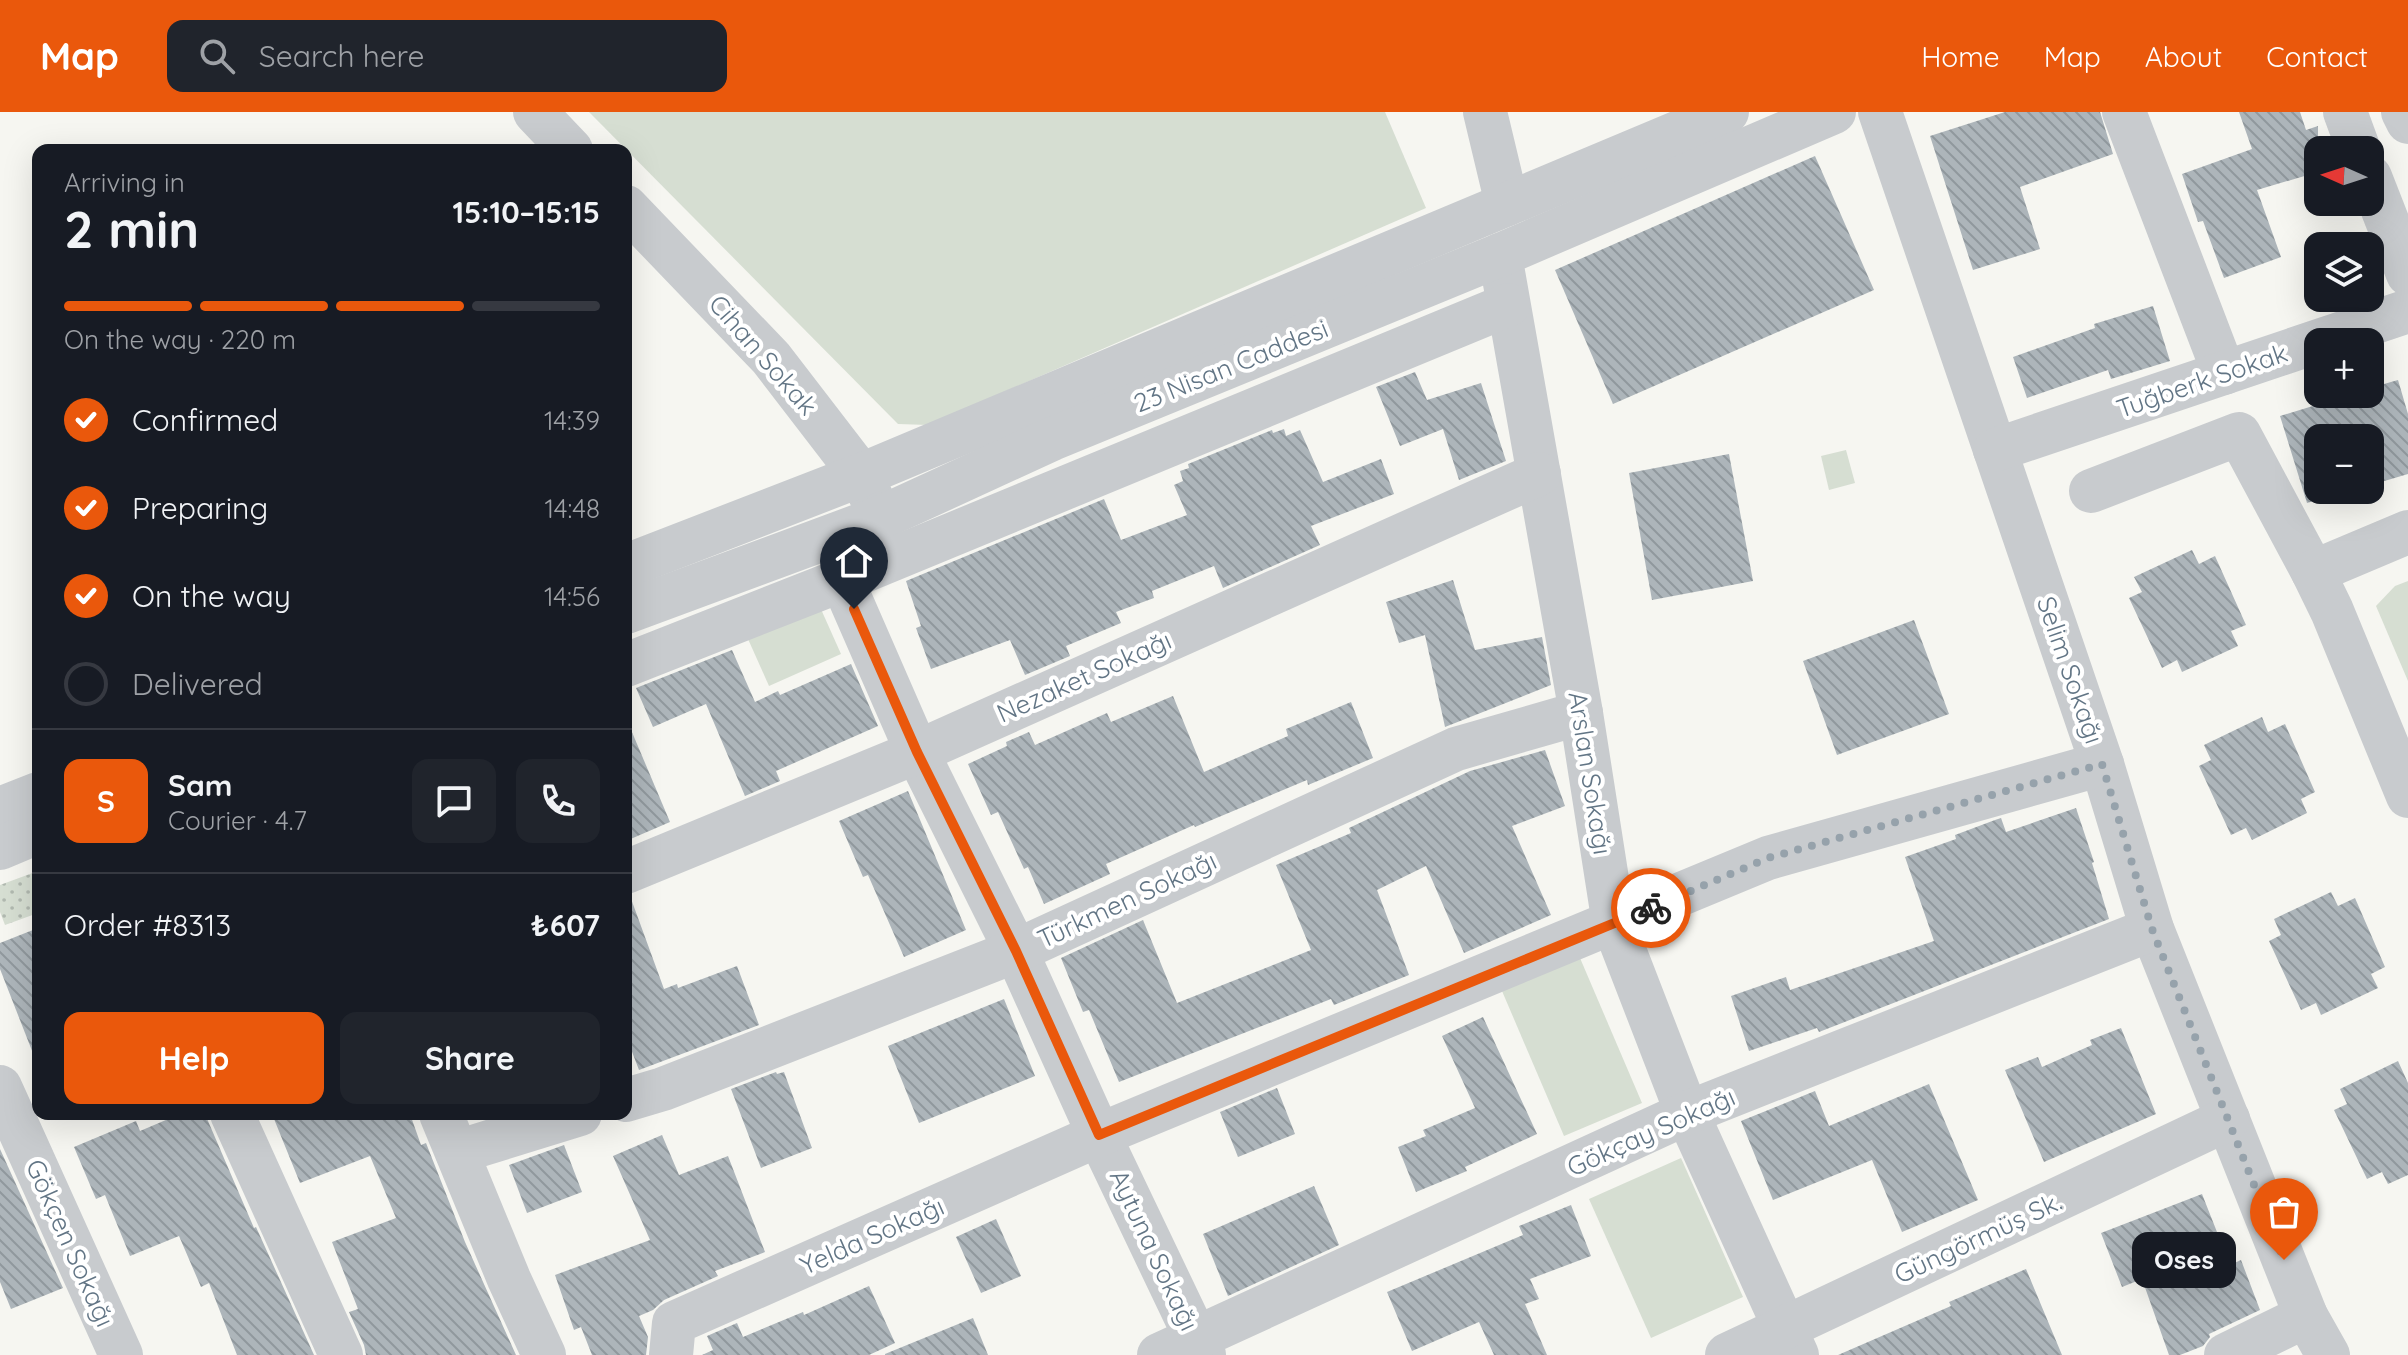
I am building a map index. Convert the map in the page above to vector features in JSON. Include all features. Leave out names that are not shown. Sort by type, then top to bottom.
[{"type":"street","points":[[535,112],[565,144]]},
{"type":"street","points":[[1485,112],[1507,204]]},
{"type":"street","name":"23 Nisan Caddesi","points":[[632,564],[861,475],[1727,112]]},
{"type":"street","name":"23 Nisan Caddesi","points":[[632,610],[880,518],[1052,439],[1500,255],[1834,112]]},
{"type":"street","name":"Selim Sokağı","points":[[1880,112],[2102,764],[2152,929],[2306,1316],[2328,1355]]},
{"type":"street","points":[[2124,112],[2224,373]]},
{"type":"street","points":[[2345,112],[2354,136]]},
{"type":"street","points":[[2403,112],[2408,122]]},
{"type":"street","name":"Cihan Sokak","points":[[632,213],[771,358],[861,475],[880,518]]},
{"type":"street","points":[[2384,213],[2408,274]]},
{"type":"street","name":"Arslan Sokağı","points":[[1500,255],[1581,713],[1614,924],[1687,1113],[1790,1343]]},
{"type":"street","points":[[632,663],[842,580],[1508,305]]},
{"type":"street","name":"Tuğberk Sokak","points":[[1995,450],[2408,311]]},
{"type":"street","points":[[2091,491],[2239,434],[2332,611],[2408,796]]},
{"type":"street","name":"Nezaket Sokağı","points":[[632,870],[917,752],[1539,474]]},
{"type":"street","points":[[2313,572],[2408,532]]},
{"type":"street","name":"Aytuna Sokağı","points":[[842,580],[917,752],[1016,951],[1099,1135],[1186,1349]]},
{"type":"street","name":"Türkmen Sokağı","points":[[632,1098],[663,1089],[1016,951],[1456,749],[1581,713]]},
{"type":"street","points":[[1099,1135],[1768,858],[2102,764]]},
{"type":"street","points":[[0,809],[32,796]]},
{"type":"street","points":[[0,848],[32,835]]},
{"type":"street","name":"Gökçay Sokağı","points":[[1186,1349],[1687,1113],[2152,929]]},
{"type":"street","name":"Gökçen Sokağı","points":[[0,1087],[121,1355]]},
{"type":"street","name":"Güngörmüş Sk.","points":[[1727,1355],[1790,1343],[2228,1119]]},
{"type":"street","points":[[235,1120],[341,1355]]},
{"type":"street","points":[[539,1120],[449,1133],[544,1355]]},
{"type":"street","name":"Yelda Sokağı","points":[[671,1355],[674,1323],[1099,1135]]},
{"type":"street","points":[[2226,1355],[2306,1316]]},
{"type":"shaded area","points":[[589,112],[1385,112],[1426,208],[928,425],[898,424],[632,155],[632,144],[621,144]]},
{"type":"shaded area","points":[[1846,450],[1855,483],[1829,490],[1821,456]]},
{"type":"shaded area","points":[[2408,581],[2408,681],[2376,606],[2395,586]]},
{"type":"shaded area","points":[[820,607],[841,654],[769,686],[748,639]]},
{"type":"shaded area","points":[[32,873],[32,915],[5,925],[0,912],[0,885]]},
{"type":"shaded area","points":[[1580,958],[1642,1103],[1564,1136],[1502,991]]},
{"type":"shaded area","points":[[1681,1158],[1743,1297],[1651,1338],[1589,1199]]},
{"type":"building","points":[[2005,112],[2100,112],[2113,154],[2020,187],[2040,249],[1973,270],[1930,136]]},
{"type":"building","points":[[2239,112],[2300,112],[2306,130],[2318,126],[2318,136],[2304,136],[2304,176],[2257,190],[2281,257],[2224,278],[2203,221],[2198,222],[2182,174],[2252,149]]},
{"type":"building","points":[[1815,156],[1874,290],[1613,404],[1555,270]]},
{"type":"building","points":[[2153,306],[2170,361],[2111,379],[2108,370],[2027,398],[2013,357],[2095,328],[2094,324]]},
{"type":"building","points":[[1415,372],[1427,400],[1481,383],[1506,461],[1459,480],[1443,429],[1400,446],[1376,387]]},
{"type":"building","points":[[2398,380],[2408,414],[2408,474],[2384,481],[2384,424],[2304,424],[2304,493],[2280,416],[2306,408],[2384,408],[2384,384]]},
{"type":"building","points":[[1284,429],[1286,436],[1300,430],[1323,482],[1381,459],[1394,494],[1311,526],[1320,545],[1223,588],[1214,566],[1152,591],[1154,598],[1116,612],[1121,623],[1066,646],[1070,656],[1025,675],[1010,640],[931,669],[916,628],[921,626],[906,581],[1104,499],[1121,540],[1187,515],[1174,485],[1183,481],[1180,471],[1189,468],[1188,464],[1272,430],[1273,433]]},
{"type":"building","points":[[1729,454],[1753,581],[1652,600],[1629,473]]},
{"type":"building","points":[[2192,550],[2199,564],[2215,556],[2246,625],[2231,631],[2238,646],[2182,672],[2177,660],[2162,668],[2129,598],[2142,592],[2134,577]]},
{"type":"building","points":[[1453,580],[1475,650],[1542,637],[1551,685],[1445,727],[1425,635],[1399,643],[1386,602]]},
{"type":"building","points":[[1914,620],[1949,714],[1837,755],[1803,661]]},
{"type":"building","points":[[732,650],[755,702],[778,691],[780,695],[851,664],[878,726],[776,771],[780,781],[745,796],[706,704],[653,727],[636,688]]},
{"type":"building","points":[[1173,696],[1204,772],[1288,736],[1286,729],[1351,702],[1373,758],[1308,785],[1307,780],[1106,864],[1110,874],[1044,904],[998,812],[991,815],[968,764],[1029,732],[1035,745],[1107,713],[1111,722]]},
{"type":"building","points":[[2262,717],[2268,732],[2285,724],[2315,792],[2301,799],[2307,813],[2252,840],[2246,828],[2231,835],[2199,766],[2211,760],[2204,745]]},
{"type":"building","points":[[632,732],[670,822],[632,838]]},
{"type":"building","points":[[1545,750],[1565,806],[1512,826],[1551,915],[1464,953],[1426,866],[1377,890],[1409,975],[1334,1005],[1331,999],[1119,1082],[1089,1010],[1083,1012],[1061,958],[1143,920],[1177,1003],[1311,950],[1276,865],[1351,833],[1349,828],[1470,771]]},
{"type":"building","points":[[908,791],[966,930],[904,957],[868,875],[863,877],[839,821]]},
{"type":"building","points":[[2076,808],[2109,919],[1819,1032],[1817,1028],[1749,1051],[1731,996],[1786,977],[1790,990],[1934,941],[1905,857],[1956,839],[1955,835],[2001,818],[2006,832]]},
{"type":"building","points":[[2331,892],[2338,906],[2355,898],[2385,967],[2371,974],[2378,988],[2321,1015],[2316,1003],[2301,1010],[2269,941],[2281,935],[2274,919]]},
{"type":"building","points":[[632,901],[664,989],[677,984],[678,988],[737,966],[759,1025],[639,1070],[632,1052]]},
{"type":"building","points":[[32,930],[32,1051],[0,969],[0,943]]},
{"type":"building","points":[[1004,999],[1035,1076],[919,1123],[888,1046]]},
{"type":"building","points":[[1483,1017],[1537,1134],[1465,1167],[1467,1171],[1416,1192],[1398,1147],[1426,1136],[1423,1130],[1475,1108],[1442,1036]]},
{"type":"building","points":[[2121,1028],[2156,1114],[2044,1162],[2005,1070],[2038,1057],[2042,1067],[2092,1045],[2090,1040]]},
{"type":"building","points":[[2398,1061],[2408,1083],[2408,1175],[2388,1184],[2382,1172],[2367,1179],[2334,1110],[2347,1104],[2340,1089]]},
{"type":"building","points":[[776,1072],[784,1072],[812,1148],[761,1168],[731,1089]]},
{"type":"building","points":[[1929,1084],[1978,1200],[1902,1232],[1872,1160],[1773,1200],[1741,1121],[1815,1091],[1829,1126]]},
{"type":"building","points":[[1277,1088],[1295,1134],[1238,1157],[1220,1112]]},
{"type":"building","points":[[166,1120],[208,1120],[314,1355],[237,1355],[209,1283],[201,1287],[179,1236],[130,1256],[105,1195],[96,1199],[74,1147],[136,1121],[140,1131]]},
{"type":"building","points":[[274,1120],[412,1120],[421,1145],[426,1143],[465,1242],[516,1355],[366,1355],[349,1312],[358,1309],[332,1242],[396,1218],[370,1156],[300,1183]]},
{"type":"building","points":[[662,1135],[679,1175],[728,1156],[765,1252],[715,1271],[718,1276],[664,1300],[653,1310],[639,1316],[648,1337],[646,1355],[592,1355],[581,1327],[574,1330],[555,1275],[650,1240],[613,1156]]},
{"type":"building","points":[[564,1145],[582,1192],[527,1213],[509,1165]]},
{"type":"building","points":[[0,1149],[63,1288],[11,1309],[0,1282]]},
{"type":"building","points":[[1314,1186],[1339,1245],[1228,1296],[1203,1234]]},
{"type":"building","points":[[2202,1194],[2230,1265],[2241,1260],[2260,1310],[2209,1334],[2203,1346],[2180,1355],[2169,1355],[2142,1279],[2122,1287],[2101,1233]]},
{"type":"building","points":[[1571,1205],[1591,1256],[1530,1279],[1539,1299],[1525,1304],[1547,1355],[1494,1355],[1479,1322],[1412,1351],[1387,1292],[1523,1235],[1519,1226]]},
{"type":"building","points":[[996,1219],[1021,1276],[981,1293],[956,1237]]},
{"type":"building","points":[[2026,1269],[2062,1355],[1838,1355],[1951,1306],[1949,1302]]},
{"type":"building","points":[[869,1286],[895,1343],[869,1355],[702,1355],[713,1350],[707,1336],[737,1323],[743,1337],[803,1312],[804,1315]]},
{"type":"building","points":[[973,1318],[988,1355],[885,1355],[885,1354]]},
{"type":"way so far","points":[[1651,908],[1768,858],[2102,764],[2152,929],[2284,1260]]},
{"type":"place","name":"Oses","points":[[2284,1260]]},
{"type":"route","points":[[854,609],[917,752],[1016,951],[1099,1135],[1651,908]]}]
